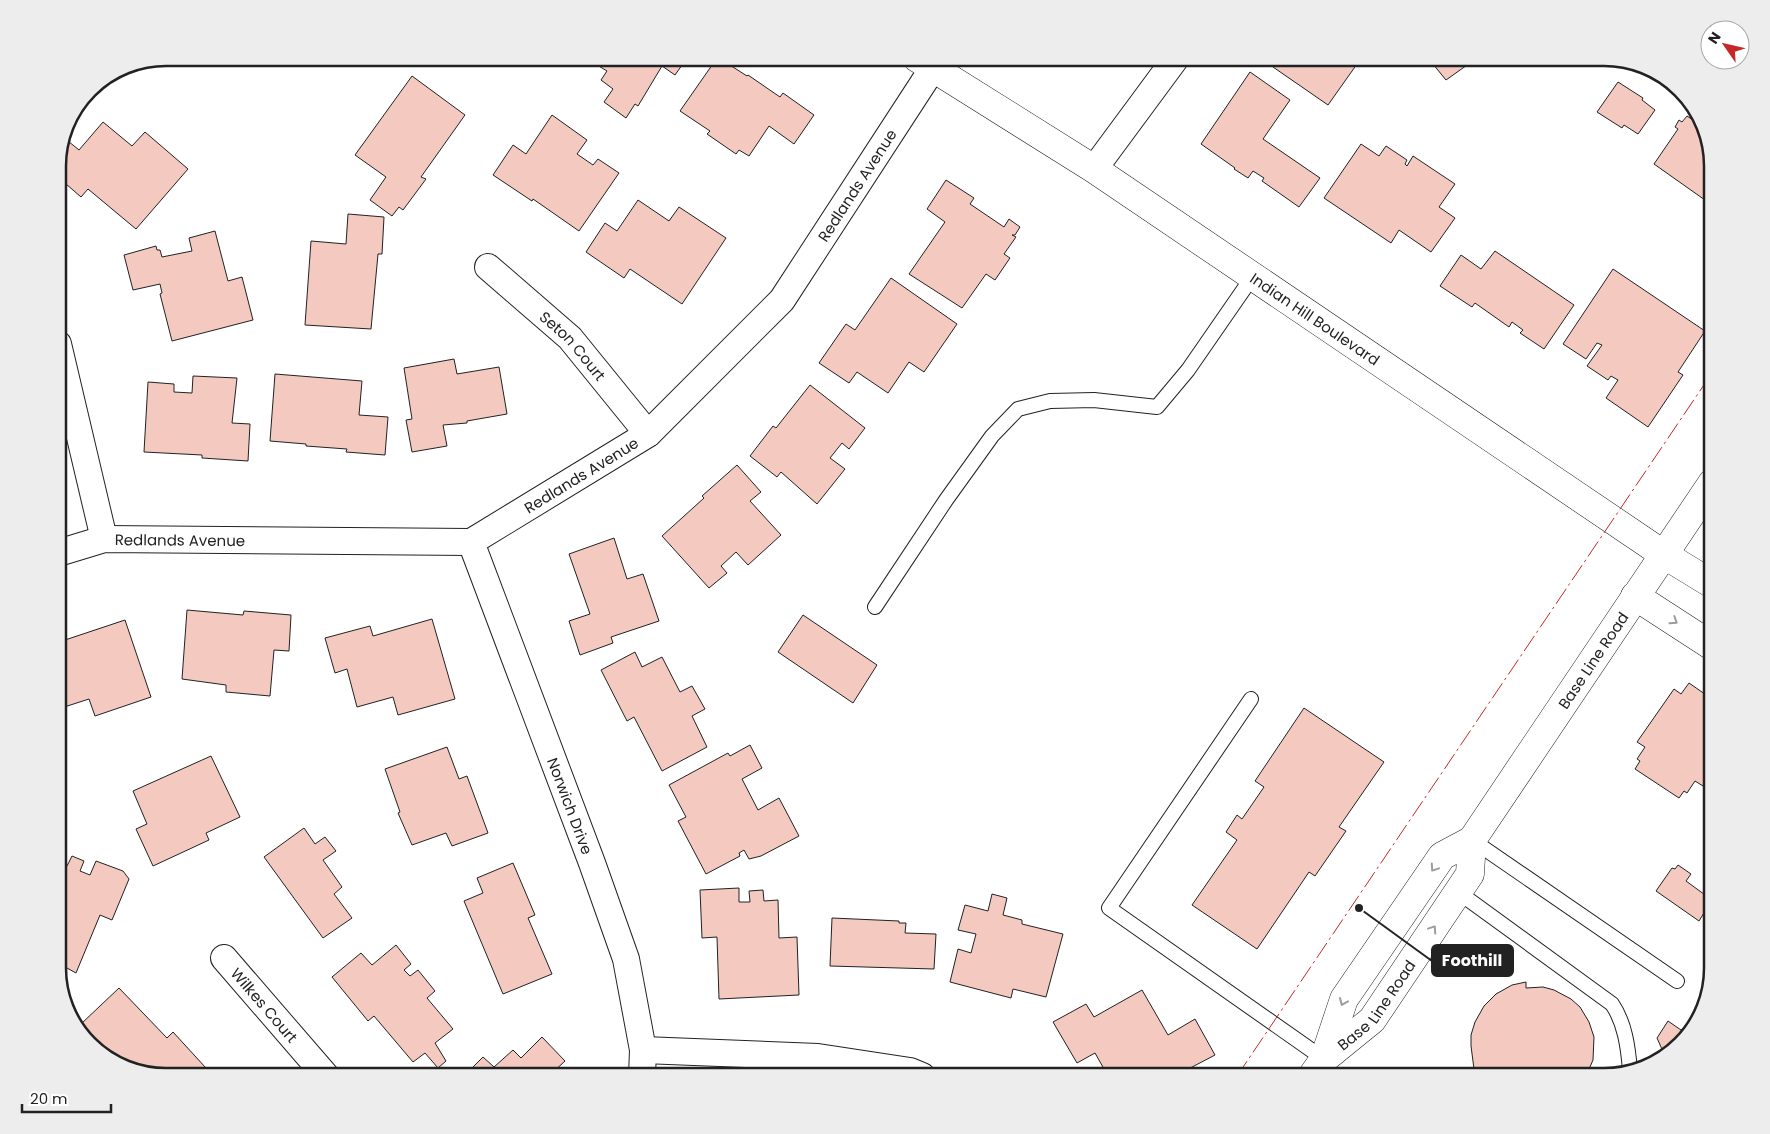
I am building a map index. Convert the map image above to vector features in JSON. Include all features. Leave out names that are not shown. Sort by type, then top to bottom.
[{"type":"main road","name":"Indian Hill Boulevard","points":[[930,66],[1094,169],[1663,554],[1704,579]]},
{"type":"main road","name":"Base Line Road","points":[[1318,1068],[1344,998],[1442,856],[1472,840],[1704,495]]},
{"type":"main road","points":[[1636,596],[1704,641]]},
{"type":"main road","name":"Base Line Road","points":[[1318,1068],[1372,1020],[1470,874],[1472,840]]},
{"type":"street","name":"Redlands Avenue","points":[[66,551],[104,539],[470,542],[648,434],[782,300],[923,66]]},
{"type":"street","points":[[1094,169],[1170,66]]},
{"type":"street","name":"Seton Court","points":[[488,267],[570,338],[648,434]]},
{"type":"street","points":[[66,378],[104,539]]},
{"type":"street","name":"Norwich Drive","points":[[470,542],[592,863],[626,959],[643,1050],[642,1068]]},
{"type":"street","name":"Wilkes Court","points":[[224,958],[319,1068]]},
{"type":"street","points":[[643,1050],[818,1057],[890,1068]]},
{"type":"lane","points":[[875,607],[946,500],[992,436],[1018,409],[1050,401],[1094,400],[1157,407],[1188,370],[1253,276]]},
{"type":"lane","points":[[1251,698],[1109,908],[1318,1068]]},
{"type":"lane","points":[[1472,840],[1676,981]]},
{"type":"lane","points":[[1458,892],[1612,1004],[1620,1016],[1626,1038],[1629,1064]]},
{"type":"building","points":[[599,66],[662,66],[638,106],[635,104],[626,118],[604,102],[613,89],[601,80],[607,71]]},
{"type":"building","points":[[662,66],[681,66],[675,75]]},
{"type":"building","points":[[711,66],[731,66],[780,97],[783,93],[814,115],[794,144],[769,126],[749,156],[739,150],[736,154],[707,134],[710,131],[680,111]]},
{"type":"building","points":[[1274,66],[1356,66],[1328,105]]},
{"type":"building","points":[[1435,66],[1466,66],[1446,80]]},
{"type":"building","points":[[1250,72],[1290,100],[1263,139],[1320,178],[1299,207],[1262,181],[1264,178],[1253,171],[1248,178],[1201,144]]},
{"type":"building","points":[[412,76],[465,115],[421,177],[426,179],[403,210],[399,207],[392,216],[370,200],[386,177],[355,155]]},
{"type":"building","points":[[1618,82],[1643,98],[1642,100],[1655,110],[1638,134],[1624,125],[1622,128],[1597,112]]},
{"type":"building","points":[[552,115],[587,140],[577,154],[593,165],[598,159],[619,173],[579,231],[533,199],[532,201],[493,175],[513,145],[526,154]]},
{"type":"building","points":[[1687,116],[1692,119],[1700,140],[1704,166],[1704,199],[1654,164],[1678,129],[1675,127],[1679,120],[1682,122]]},
{"type":"building","points":[[103,122],[132,146],[145,132],[188,169],[136,229],[88,189],[81,197],[66,184],[66,160],[69,142],[79,150]]},
{"type":"building","points":[[1361,144],[1379,156],[1386,146],[1407,160],[1405,164],[1407,166],[1413,156],[1455,184],[1439,207],[1455,218],[1431,252],[1399,230],[1391,243],[1324,198]]},
{"type":"building","points":[[946,180],[974,198],[970,204],[1004,227],[1009,219],[1020,227],[1015,235],[1012,235],[1016,237],[1004,254],[1010,258],[995,280],[986,274],[962,308],[909,274],[945,222],[927,209]]},
{"type":"building","points":[[638,200],[669,221],[679,207],[726,238],[682,304],[630,269],[624,278],[586,252],[605,223],[617,231]]},
{"type":"building","points":[[348,214],[384,217],[382,254],[378,254],[371,329],[305,325],[311,241],[346,244]]},
{"type":"building","points":[[215,231],[228,281],[242,277],[253,320],[172,341],[160,294],[162,293],[160,284],[133,290],[124,255],[156,246],[157,250],[160,250],[162,257],[192,251],[189,238]]},
{"type":"building","points":[[1495,251],[1574,305],[1544,349],[1520,333],[1523,330],[1512,322],[1509,327],[1475,303],[1472,307],[1440,286],[1461,255],[1481,269]]},
{"type":"building","points":[[1613,269],[1704,330],[1678,372],[1683,375],[1648,427],[1606,398],[1618,380],[1611,376],[1608,380],[1587,366],[1602,345],[1597,343],[1586,359],[1563,344]]},
{"type":"building","points":[[891,278],[957,324],[924,372],[909,362],[888,393],[857,372],[849,383],[819,363],[846,324],[855,330]]},
{"type":"building","points":[[454,359],[457,374],[499,367],[507,414],[467,421],[467,423],[443,425],[447,446],[412,452],[406,420],[412,419],[404,368]]},
{"type":"building","points":[[275,374],[362,381],[359,415],[388,417],[385,455],[346,452],[347,449],[270,441]]},
{"type":"building","points":[[193,376],[237,378],[232,423],[250,424],[248,461],[202,458],[202,455],[144,452],[148,382],[174,384],[174,392],[192,393]]},
{"type":"building","points":[[810,385],[865,428],[849,449],[842,443],[830,458],[845,469],[817,504],[781,472],[777,477],[750,456],[773,426],[776,428]]},
{"type":"building","points":[[737,465],[761,492],[750,501],[781,535],[748,565],[736,552],[721,566],[727,573],[709,588],[662,536],[704,498],[702,496]]},
{"type":"building","points":[[614,538],[627,579],[643,574],[659,621],[611,637],[613,643],[580,655],[569,621],[590,614],[569,554]]},
{"type":"building","points":[[187,610],[243,615],[244,611],[291,615],[289,651],[274,650],[270,696],[226,692],[226,685],[182,679]]},
{"type":"building","points":[[803,615],[877,665],[853,703],[778,652]]},
{"type":"building","points":[[432,619],[455,699],[398,715],[393,697],[357,707],[347,669],[335,673],[325,638],[370,626],[373,636]]},
{"type":"building","points":[[125,620],[151,697],[95,716],[89,699],[66,706],[66,640]]},
{"type":"building","points":[[635,652],[642,667],[662,657],[680,692],[692,686],[705,709],[692,716],[707,747],[662,771],[634,717],[627,721],[601,670]]},
{"type":"building","points":[[1689,683],[1704,693],[1704,784],[1703,786],[1695,781],[1687,793],[1684,791],[1679,798],[1635,769],[1640,761],[1637,759],[1645,747],[1637,742],[1674,689],[1681,694]]},
{"type":"building","points":[[1304,708],[1384,762],[1339,827],[1346,831],[1315,876],[1309,872],[1257,949],[1192,905],[1237,840],[1226,832],[1237,815],[1242,819],[1264,787],[1255,781]]},
{"type":"building","points":[[750,745],[762,768],[742,779],[758,810],[779,798],[799,836],[761,856],[749,859],[744,850],[739,853],[740,856],[706,874],[678,821],[686,817],[669,785],[728,753],[730,756]]},
{"type":"building","points":[[447,747],[459,779],[467,776],[488,833],[452,846],[446,833],[412,845],[398,813],[400,812],[385,769]]},
{"type":"building","points":[[211,756],[240,817],[206,833],[209,840],[153,866],[136,829],[147,824],[133,791]]},
{"type":"building","points":[[304,828],[315,844],[325,837],[336,851],[323,860],[342,887],[334,894],[352,918],[323,938],[264,857]]},
{"type":"building","points":[[72,856],[84,861],[80,871],[90,875],[96,861],[123,871],[129,879],[112,920],[100,915],[76,973],[66,967],[67,866]]},
{"type":"building","points":[[513,863],[535,915],[528,918],[552,974],[503,994],[464,901],[483,893],[477,878]]},
{"type":"building","points":[[1678,865],[1691,874],[1686,881],[1704,894],[1704,913],[1699,921],[1656,891],[1672,868],[1675,869]]},
{"type":"building","points":[[739,888],[739,902],[750,902],[749,891],[763,890],[764,901],[778,900],[779,938],[797,937],[799,995],[719,999],[717,937],[702,938],[700,890]]},
{"type":"building","points":[[992,894],[1007,898],[1003,915],[1022,920],[1022,924],[1063,934],[1046,997],[1013,989],[1011,998],[950,982],[958,949],[971,953],[976,934],[958,930],[965,905],[988,911]]},
{"type":"building","points":[[832,918],[899,921],[899,923],[906,923],[905,933],[936,934],[934,969],[830,966]]},
{"type":"building","points":[[396,945],[411,964],[404,970],[410,976],[418,970],[435,991],[427,998],[453,1029],[435,1043],[446,1061],[438,1068],[425,1053],[413,1062],[374,1016],[368,1021],[332,977],[361,953],[372,965]]},
{"type":"building","points":[[1526,982],[1526,988],[1543,987],[1554,990],[1571,999],[1580,1007],[1589,1022],[1594,1037],[1593,1060],[1590,1068],[1474,1068],[1471,1035],[1475,1022],[1484,1006],[1496,994],[1512,985]]},
{"type":"building","points":[[119,988],[167,1038],[173,1032],[206,1068],[153,1067],[134,1062],[111,1051],[100,1043],[83,1022]]},
{"type":"building","points":[[1142,990],[1168,1035],[1195,1019],[1215,1055],[1190,1068],[1103,1068],[1095,1053],[1077,1063],[1053,1022],[1086,1004],[1094,1017]]},
{"type":"building","points":[[1668,1021],[1682,1030],[1662,1049],[1657,1038]]},
{"type":"building","points":[[542,1037],[565,1061],[558,1068],[472,1068],[483,1057],[494,1067],[513,1050],[521,1058]]},
{"type":"power","points":[[1242,1068],[1704,385]]},
{"type":"place","name":"Foothill","points":[[1359,908]]}]
